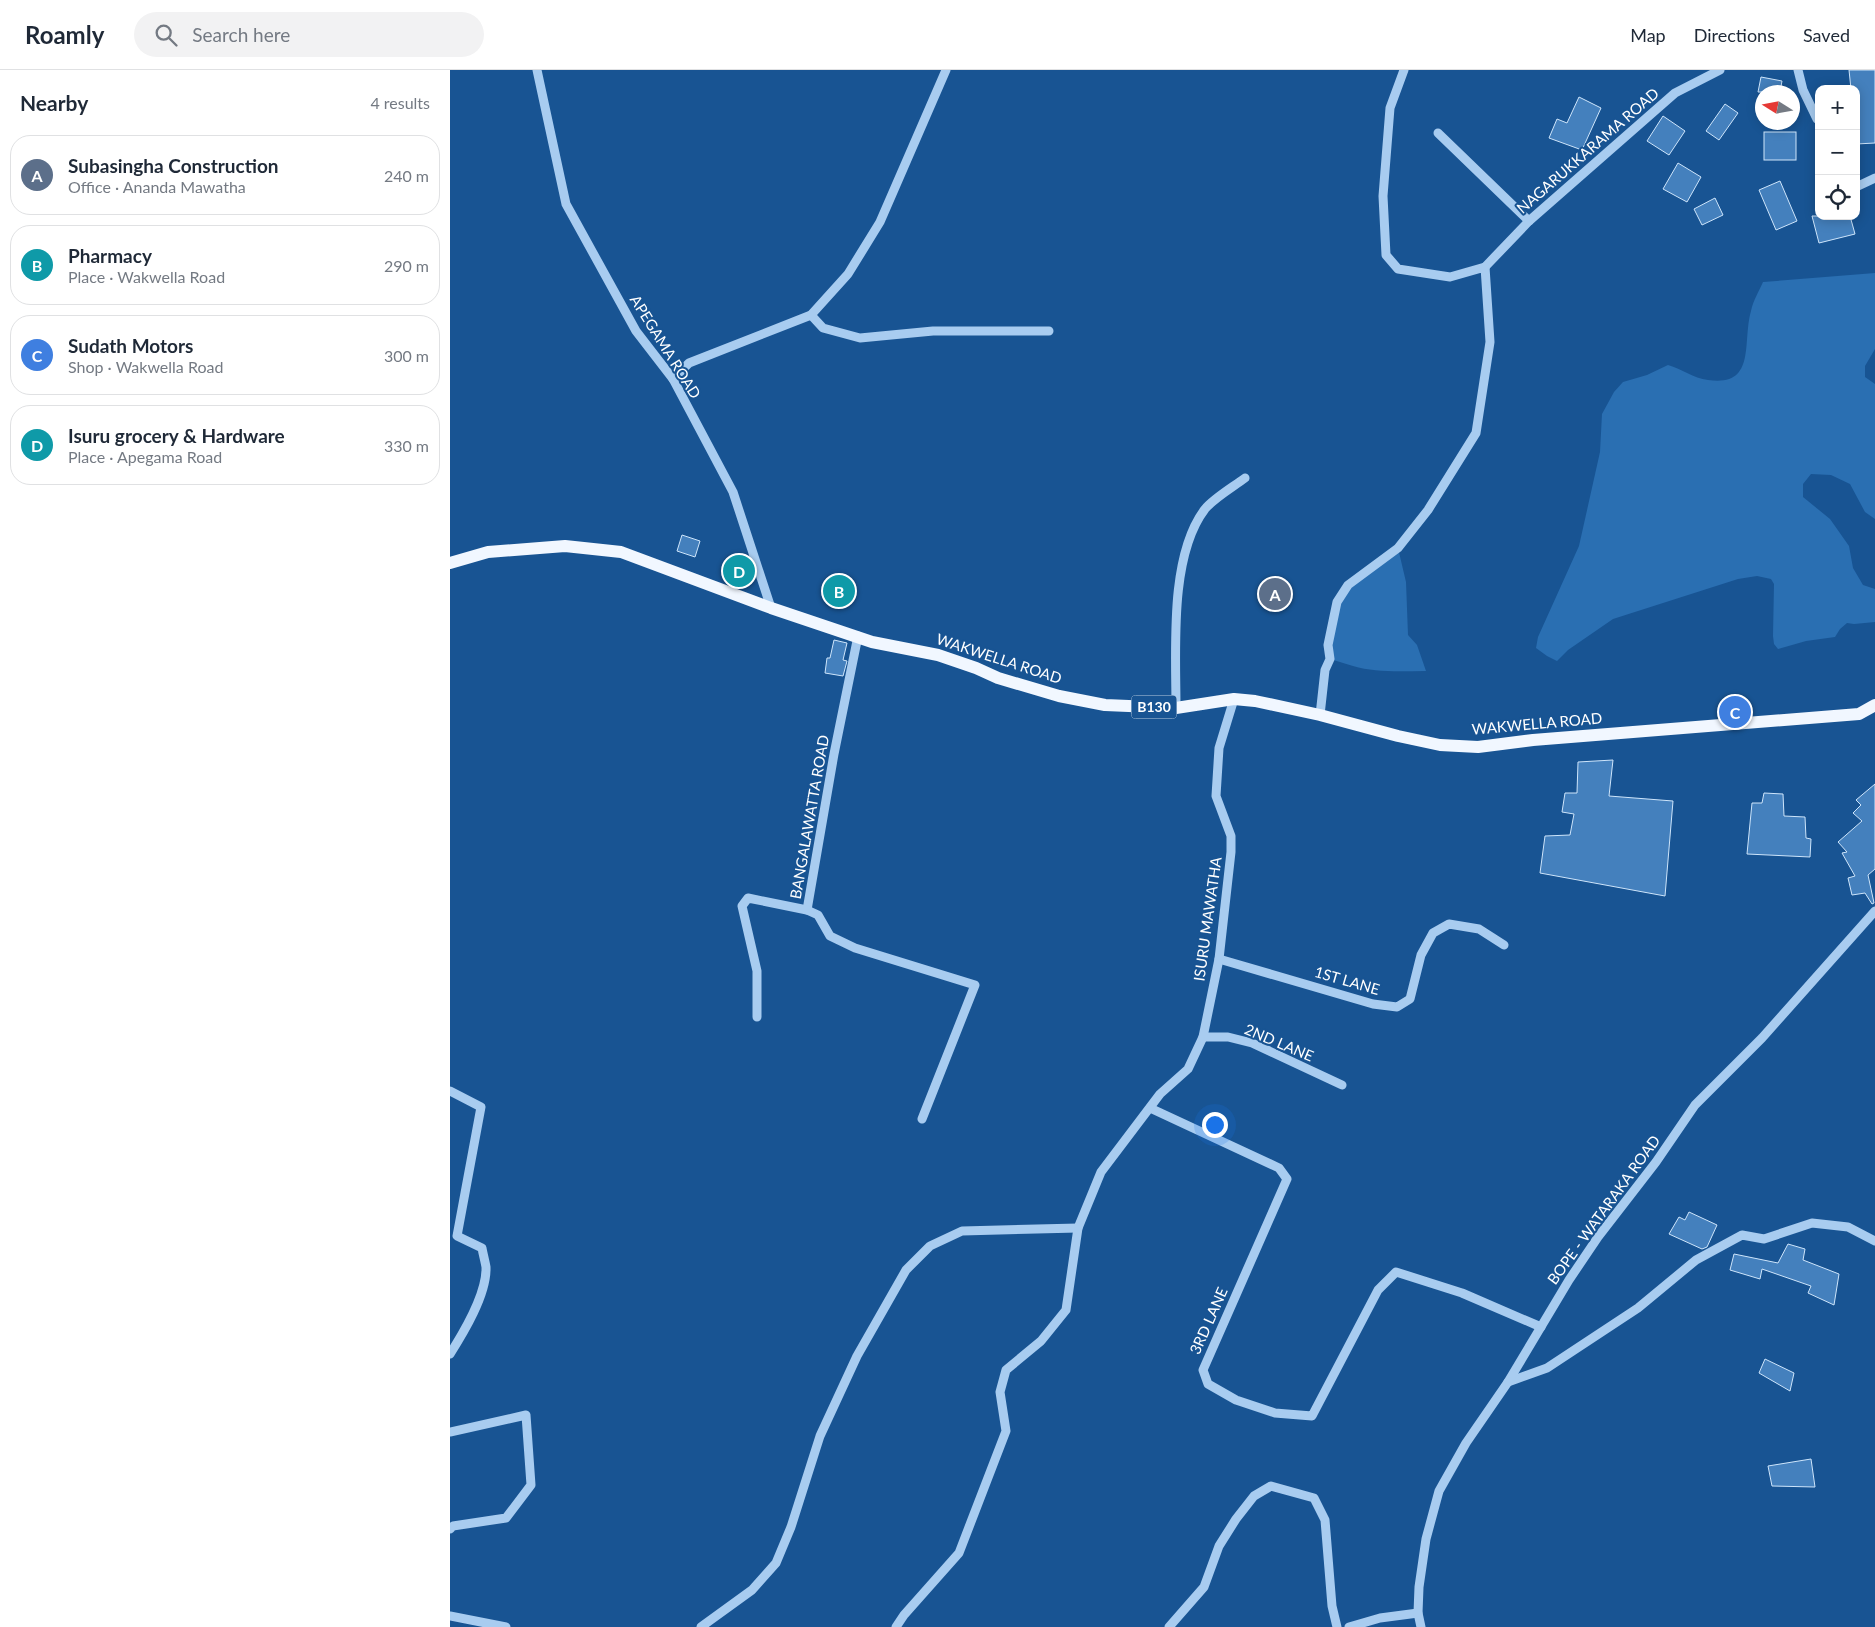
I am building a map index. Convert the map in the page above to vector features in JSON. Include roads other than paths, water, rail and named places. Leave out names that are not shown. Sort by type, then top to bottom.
[{"type":"main road","name":"WAKWELLA ROAD","points":[[450,562],[488,552],[565,546],[621,552],[771,608],[872,642],[938,655],[998,678],[1059,696],[1104,705],[1176,708],[1234,699],[1255,701],[1440,745],[1478,747],[1533,740],[1859,714],[1875,704]]},
{"type":"street","name":"APEGAMA ROAD","points":[[537,70],[566,204],[636,332],[673,379],[733,492],[771,608]]},
{"type":"street","points":[[673,379],[689,363],[811,315],[848,274],[880,222],[946,70]]},
{"type":"street","points":[[1320,715],[1325,670],[1330,659],[1328,645],[1337,602],[1348,585],[1398,548],[1428,510],[1476,433],[1490,342],[1485,267],[1450,277],[1398,269],[1386,255],[1384,196],[1390,108],[1404,70]]},
{"type":"street","name":"NAGARUKKARAMA ROAD","points":[[1485,267],[1529,221],[1675,94],[1720,70]]},
{"type":"street","points":[[1798,70],[1803,90],[1815,115]]},
{"type":"street","points":[[1438,133],[1529,221]]},
{"type":"street","points":[[1860,185],[1875,178]]},
{"type":"street","points":[[811,315],[823,328],[860,338],[934,331],[1049,331]]},
{"type":"street","points":[[1176,708],[1176,615],[1183,562],[1191,534],[1206,508],[1245,478]]},
{"type":"street","name":"BANGALAWATTA ROAD","points":[[858,636],[834,754],[807,910],[818,916],[830,936],[855,948],[975,985],[922,1119]]},
{"type":"street","name":"ISURU MAWATHA","points":[[896,1627],[904,1615],[959,1553],[1006,1431],[1000,1392],[1006,1370],[1041,1341],[1066,1310],[1078,1228],[1101,1172],[1160,1094],[1188,1069],[1203,1037],[1219,959],[1231,852],[1231,836],[1216,796],[1219,748],[1234,699]]},
{"type":"street","points":[[757,1017],[757,971],[742,906],[748,898],[807,910]]},
{"type":"street","name":"BOPE - WATARAKA ROAD","points":[[1421,1627],[1418,1613],[1419,1587],[1426,1539],[1439,1491],[1466,1443],[1508,1382],[1569,1280],[1593,1244],[1656,1162],[1695,1105],[1762,1038],[1875,911]]},
{"type":"street","name":"1ST LANE","points":[[1219,959],[1372,1004],[1397,1007],[1410,999],[1421,954],[1433,933],[1449,924],[1479,929],[1504,945]]},
{"type":"street","name":"2ND LANE","points":[[1203,1037],[1228,1037],[1252,1042],[1342,1085]]},
{"type":"street","points":[[450,1091],[481,1107],[457,1236],[482,1248],[486,1268],[481,1294],[466,1328],[450,1354]]},
{"type":"street","name":"3RD LANE","points":[[1150,1108],[1279,1168],[1287,1179],[1203,1370],[1208,1384],[1236,1400],[1275,1413],[1312,1416],[1378,1290],[1396,1272],[1462,1293],[1540,1327]]},
{"type":"street","points":[[1508,1382],[1547,1368],[1638,1308],[1696,1260],[1742,1235],[1764,1239],[1812,1223],[1848,1227],[1875,1241]]},
{"type":"street","points":[[701,1627],[752,1590],[776,1563],[791,1527],[820,1436],[857,1356],[906,1270],[930,1246],[962,1231],[1078,1228]]},
{"type":"street","points":[[450,1432],[526,1415],[531,1485],[506,1518],[453,1526],[450,1529]]},
{"type":"street","points":[[1169,1627],[1204,1587],[1219,1546],[1236,1519],[1254,1496],[1271,1486],[1314,1498],[1325,1520],[1332,1606],[1337,1627]]},
{"type":"street","points":[[1350,1627],[1380,1618],[1418,1613]]},
{"type":"street","points":[[450,1616],[506,1627]]},
{"type":"place","name":"Isuru grocery & Hardware","points":[[739,571]]},
{"type":"place","name":"Pharmacy","points":[[839,591]]},
{"type":"place","name":"Subasingha Construction","points":[[1275,594]]},
{"type":"place","name":"Sudath Motors","points":[[1735,712]]}]
